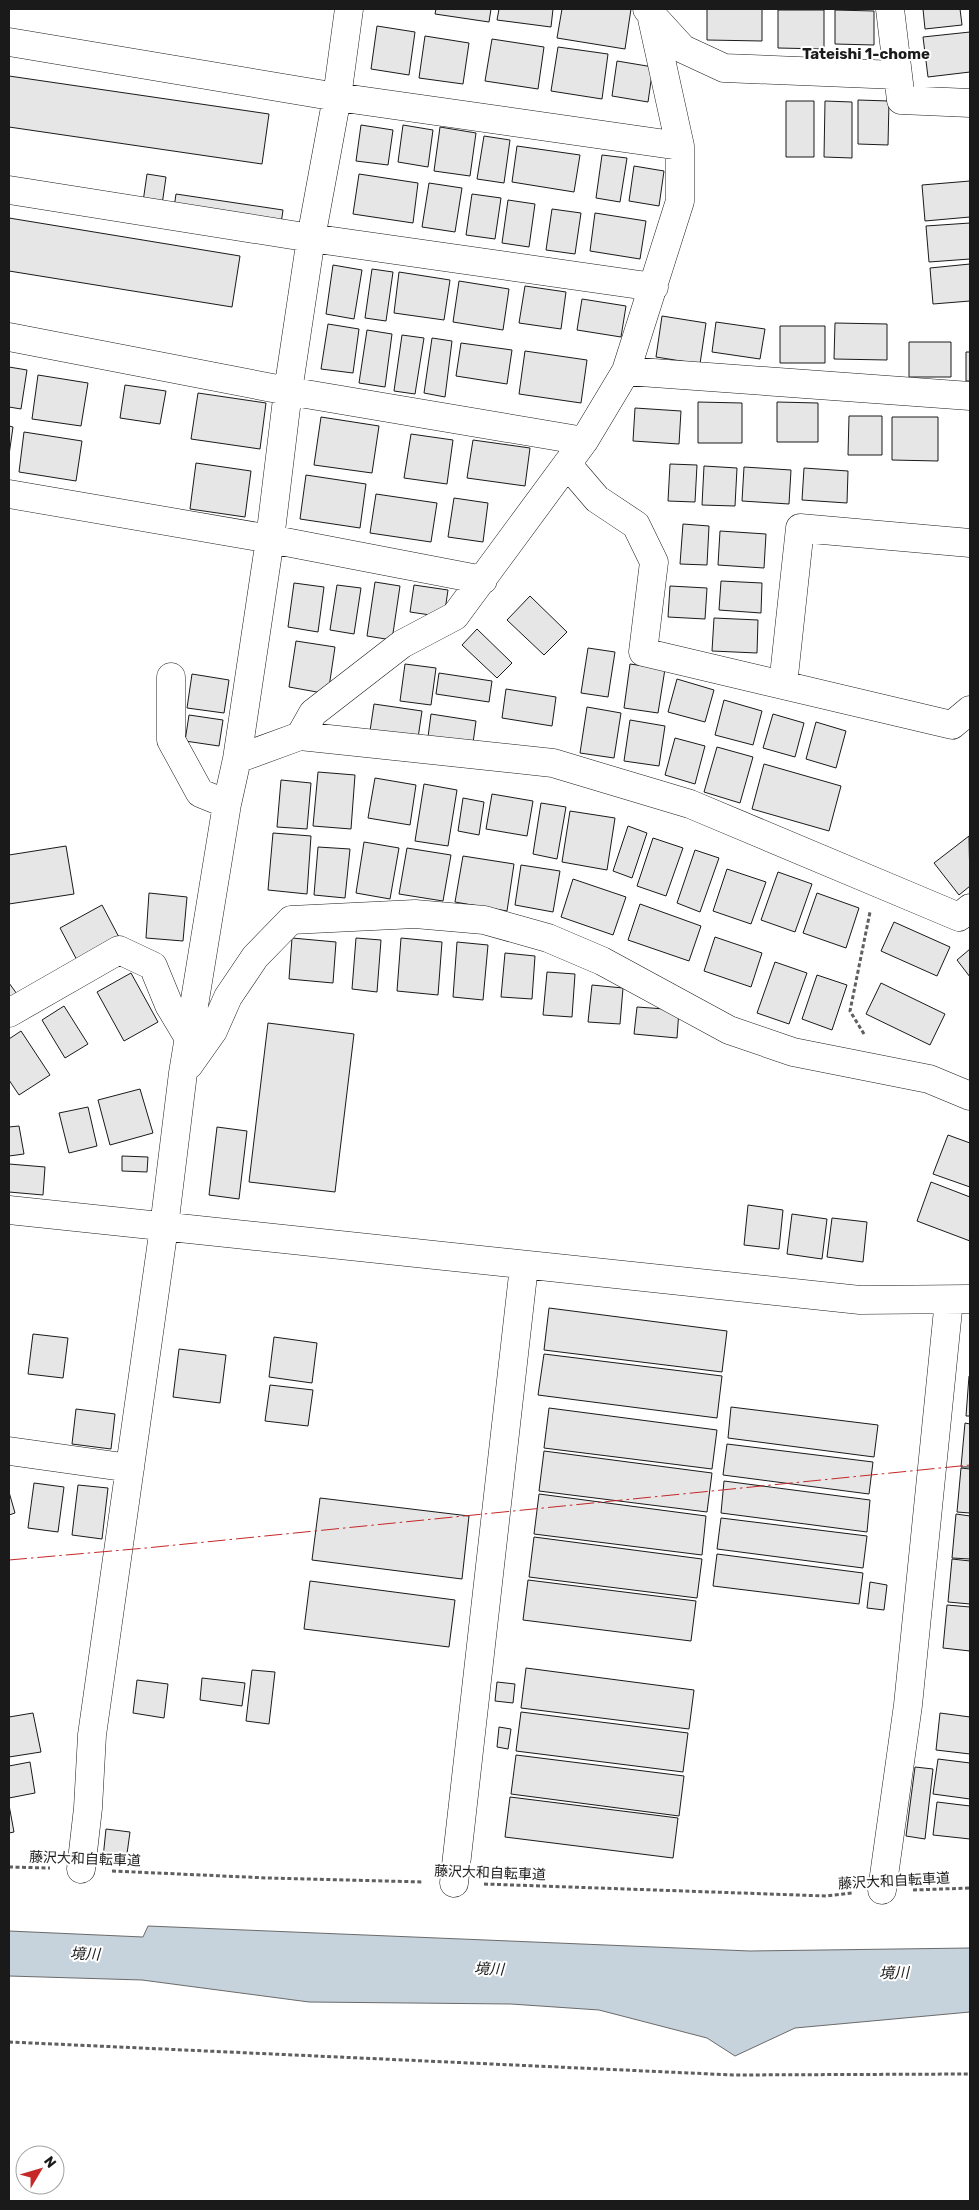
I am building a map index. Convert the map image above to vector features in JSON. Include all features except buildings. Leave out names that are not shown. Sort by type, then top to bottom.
[{"type":"street","points":[[81,1869],[88,1808],[92,1734],[184,1073],[227,804],[237,758],[270,539],[288,391],[337,97],[349,9]]},
{"type":"street","points":[[890,9],[901,100],[970,103]]},
{"type":"street","points":[[649,11],[683,49],[724,68],[897,74]]},
{"type":"street","points":[[300,736],[313,713],[402,644],[455,616],[584,441],[626,371],[654,288],[680,201],[680,146],[649,11]]},
{"type":"street","points":[[9,42],[337,97],[680,146]]},
{"type":"street","points":[[9,190],[312,238],[654,288]]},
{"type":"street","points":[[9,337],[288,391],[584,441]]},
{"type":"street","points":[[626,371],[970,396]]},
{"type":"street","points":[[567,464],[596,499],[636,525],[654,562],[643,652],[952,725],[970,710]]},
{"type":"street","points":[[9,494],[270,539],[483,580]]},
{"type":"street","points":[[783,685],[800,528],[970,543]]},
{"type":"street","points":[[171,677],[171,740],[200,793],[227,804]]},
{"type":"street","points":[[237,758],[300,736],[552,763],[690,804],[959,917],[970,908]]},
{"type":"street","points":[[184,1073],[213,1031],[228,997],[255,957],[291,920],[415,914],[484,920],[548,938],[602,961],[729,1030],[793,1052],[929,1079],[970,1096]]},
{"type":"street","points":[[9,1013],[119,950],[153,966],[169,1005],[190,1040]]},
{"type":"street","points":[[9,1210],[524,1266],[860,1300],[960,1300],[882,1890]]},
{"type":"street","points":[[454,1883],[524,1266]]},
{"type":"street","points":[[9,1451],[130,1468]]},
{"type":"path","points":[[876,882],[850,1011],[886,1069]]},
{"type":"path","name":"藤沢大和自転車道","points":[[9,1867],[268,1878],[826,1896],[882,1890],[970,1888]]},
{"type":"path","points":[[9,2042],[733,2076],[970,2074]]},
{"type":"water","name":"境川","points":[[148,1926],[750,1951],[970,1948],[970,2012],[795,2028],[735,2056],[707,2038],[599,2010],[511,2004],[309,2002],[142,1980],[9,1976],[9,1931],[143,1937]]},
{"type":"power","points":[[9,1560],[146,1548],[970,1465]]},
{"type":"district","name":"Tateishi 1-chome","points":[[866,54]]}]
